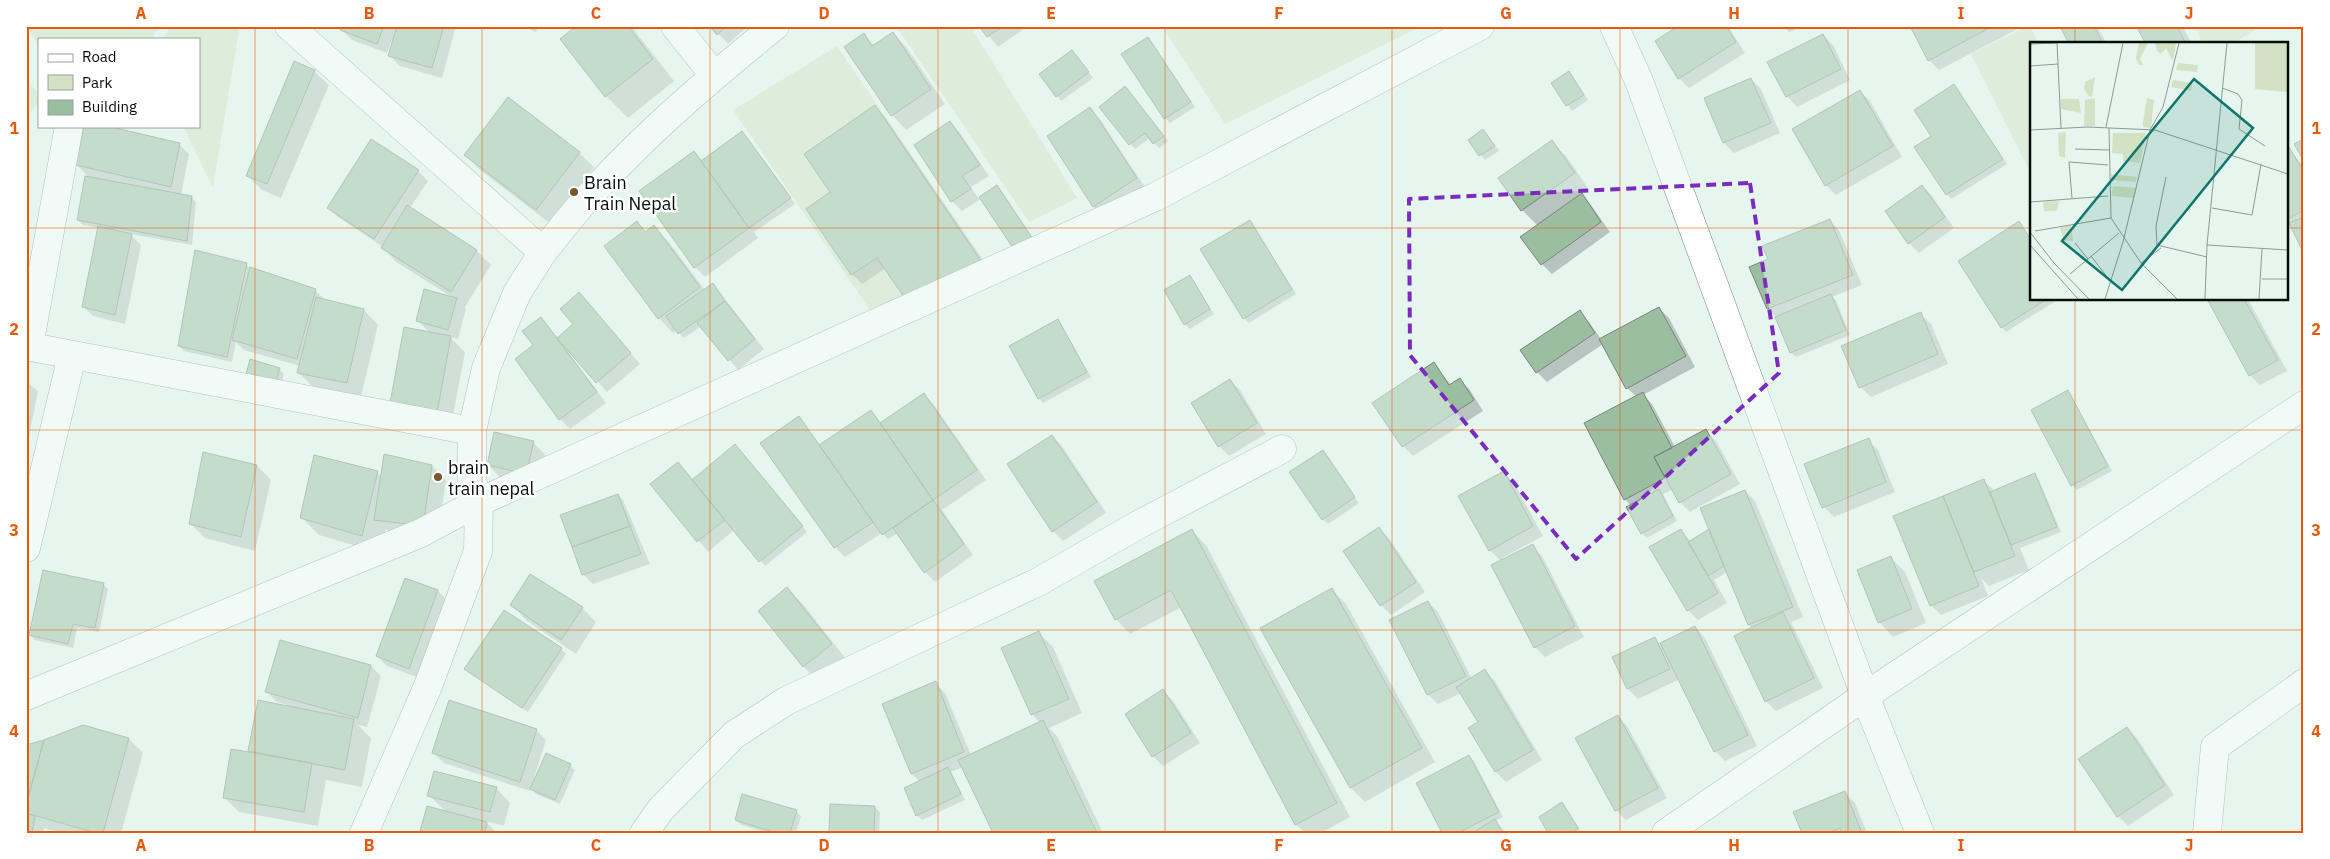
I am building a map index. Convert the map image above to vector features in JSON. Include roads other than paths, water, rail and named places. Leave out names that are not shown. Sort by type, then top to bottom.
[{"type":"street","points":[[289,26],[543,252]]},
{"type":"street","points":[[675,26],[714,75]]},
{"type":"street","points":[[369,832],[428,686],[478,551],[479,502],[472,481],[472,431],[486,368],[517,293],[543,252],[591,194],[714,75],[775,26]]},
{"type":"street","points":[[26,696],[421,533],[479,502],[1155,197],[1480,26]]},
{"type":"street","points":[[1614,26],[1639,81],[1865,696],[1920,833]]},
{"type":"street","points":[[69,128],[28,346],[72,356],[472,431]]},
{"type":"street","points":[[26,548],[72,356]]},
{"type":"street","points":[[1666,833],[1865,696],[2304,405]]},
{"type":"street","points":[[644,833],[661,809],[734,736],[786,702],[1038,582],[1136,526],[1282,449]]},
{"type":"street","points":[[2207,833],[2215,747],[2304,683]]},
{"type":"place","name":"Brain Train Nepal","points":[[574,192]]},
{"type":"place","name":"brain train nepal","points":[[438,477]]}]
